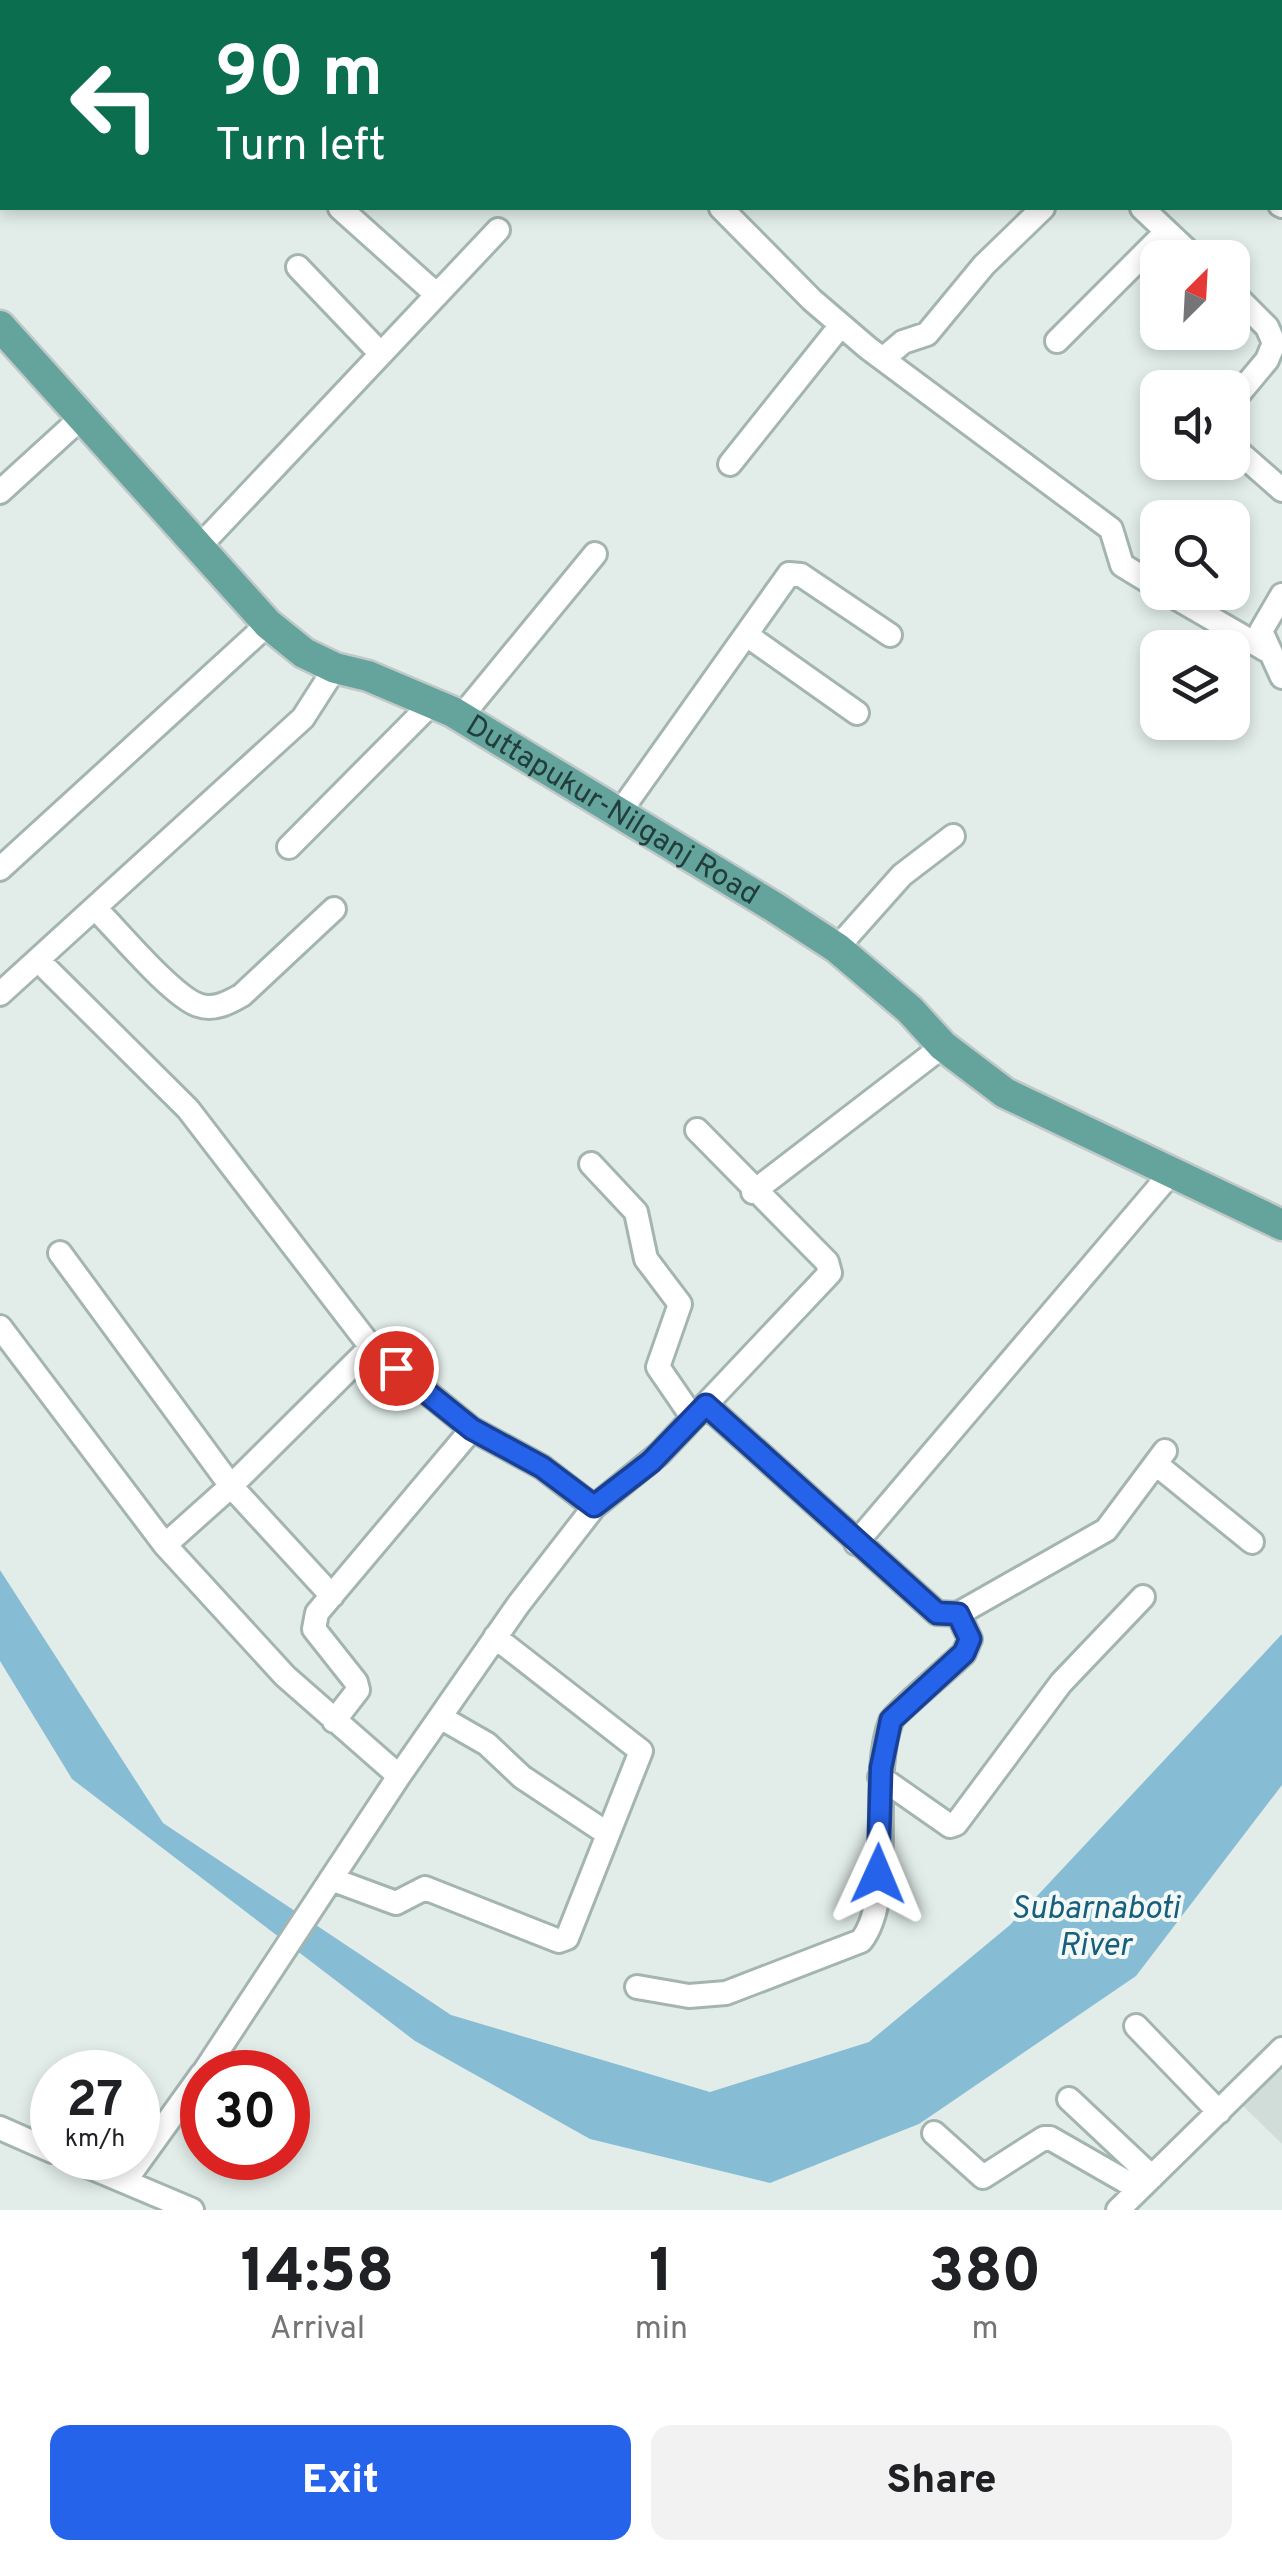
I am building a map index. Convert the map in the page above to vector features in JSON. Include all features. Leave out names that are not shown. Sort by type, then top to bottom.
[{"type":"main road","name":"Duttapukur-Nilganj Road","points":[[0,326],[268,624],[304,653],[334,668],[368,676],[460,717],[838,948],[910,1010],[943,1046],[1005,1093],[1282,1225]]},
{"type":"street","points":[[342,210],[437,295]]},
{"type":"street","points":[[362,228],[376,210]]},
{"type":"street","points":[[723,210],[841,325],[1111,529],[1122,565],[1140,576]]},
{"type":"street","points":[[882,358],[903,342],[927,334],[984,265],[1041,210]]},
{"type":"street","points":[[1144,210],[1175,240]]},
{"type":"street","points":[[200,546],[498,230]]},
{"type":"street","points":[[1057,341],[1166,232]]},
{"type":"street","points":[[298,267],[381,354]]},
{"type":"street","points":[[1250,310],[1278,338],[1250,380]]},
{"type":"street","points":[[730,464],[841,325]]},
{"type":"street","points":[[0,492],[82,418]]},
{"type":"street","points":[[1250,462],[1282,490]]},
{"type":"street","points":[[460,717],[595,554]]},
{"type":"street","points":[[620,812],[792,573],[890,634]]},
{"type":"street","points":[[1282,595],[1261,632],[1266,650],[1282,677]]},
{"type":"street","points":[[1197,610],[1266,650]]},
{"type":"street","points":[[0,870],[268,624]]},
{"type":"street","points":[[748,636],[857,713]]},
{"type":"street","points":[[0,994],[304,718],[334,668]]},
{"type":"street","points":[[290,847],[432,704]]},
{"type":"street","points":[[838,948],[902,874],[953,836]]},
{"type":"street","points":[[96,909],[158,972],[198,1005],[210,1006],[226,1004],[242,994],[334,910]]},
{"type":"street","points":[[38,960],[188,1109],[370,1347],[472,1429],[542,1467],[594,1506]]},
{"type":"street","points":[[753,1192],[943,1046]]},
{"type":"street","points":[[218,2050],[495,1637],[594,1506],[651,1462],[830,1273],[827,1262],[753,1192],[697,1130]]},
{"type":"street","points":[[591,1164],[636,1212],[646,1259],[680,1304],[658,1366],[700,1412],[937,1613],[958,1614],[1095,1539],[1118,1519],[1160,1458],[1252,1542]]},
{"type":"street","points":[[856,1543],[1171,1173]]},
{"type":"street","points":[[60,1253],[232,1486],[332,1596]]},
{"type":"street","points":[[0,1327],[165,1544],[285,1676],[399,1776]]},
{"type":"street","points":[[165,1544],[232,1486],[370,1347]]},
{"type":"street","points":[[334,1722],[358,1690],[314,1629],[316,1614],[472,1429]]},
{"type":"street","points":[[880,1777],[950,1826],[956,1824],[1061,1683],[1143,1597]]},
{"type":"street","points":[[638,1987],[688,1996],[726,1992],[861,1941],[868,1930],[878,1881],[880,1777],[895,1713],[931,1688],[968,1646],[958,1614]]},
{"type":"street","points":[[330,1880],[396,1904],[424,1888],[565,1940],[639,1748],[495,1637]]},
{"type":"street","points":[[440,1717],[487,1744],[522,1777],[608,1834]]},
{"type":"street","points":[[1136,2026],[1218,2112]]},
{"type":"street","points":[[1118,2210],[1282,2049]]},
{"type":"street","points":[[1070,2099],[1146,2183]]},
{"type":"street","points":[[180,2104],[124,2181],[192,2210]]},
{"type":"street","points":[[0,2128],[30,2141]]},
{"type":"street","points":[[934,2133],[983,2176],[1050,2138],[1146,2183]]},
{"type":"shaded area","points":[[1282,2064],[1282,2144],[1242,2105]]},
{"type":"water","name":"Subarnaboti River","points":[[0,1570],[163,1823],[451,2015],[710,2092],[869,2042],[1010,1925],[1282,1634],[1282,1785],[1136,1976],[919,2124],[770,2183],[590,2139],[415,2041],[72,1779],[0,1661]]},
{"type":"route","points":[[396,1368],[477,1433],[542,1467],[594,1506],[651,1462],[706,1405],[937,1613],[958,1614],[970,1639],[964,1653],[931,1688],[901,1707],[891,1720],[881,1768],[878,1874]]}]
